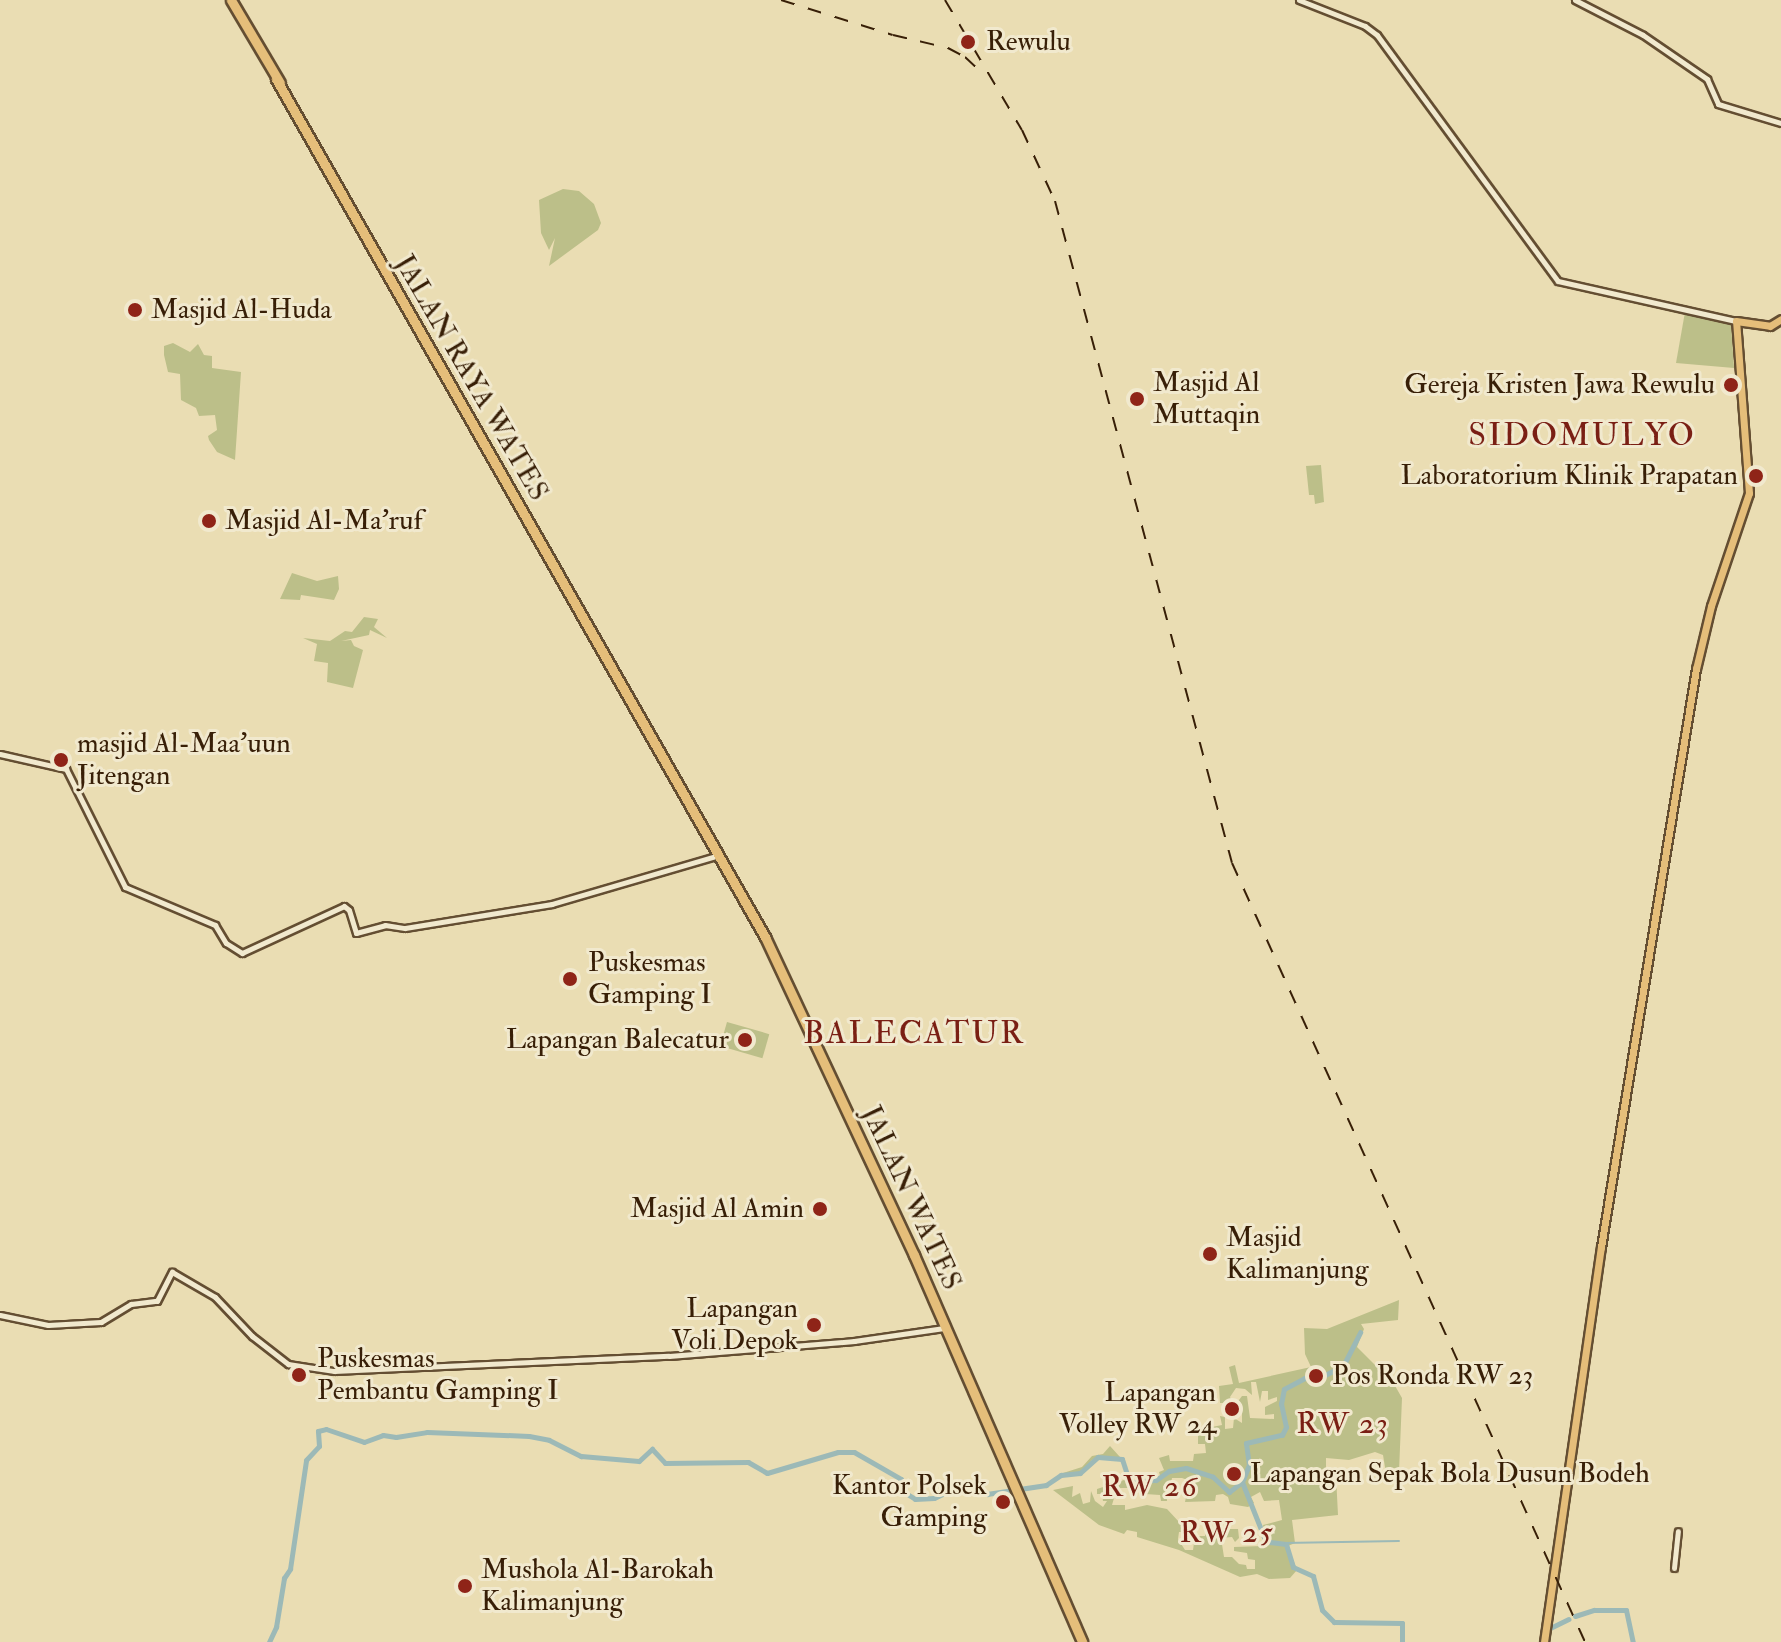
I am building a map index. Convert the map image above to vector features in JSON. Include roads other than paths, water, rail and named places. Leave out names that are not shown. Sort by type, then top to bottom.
[{"type":"highway","name":"JALAN RAYA WATES","points":[[231,0],[679,783]]},
{"type":"highway","name":"JALAN WATES","points":[[679,783],[770,948],[945,1328],[1082,1642]]},
{"type":"main road","points":[[1544,1642],[1632,1053],[1701,643],[1749,493],[1736,321],[1770,326],[1781,319]]},
{"type":"street","points":[[1299,0],[1374,32],[1558,281],[1736,321]]},
{"type":"street","points":[[1575,0],[1643,35],[1707,79],[1718,104],[1781,123]]},
{"type":"street","points":[[0,754],[68,770],[91,824],[107,849],[113,870],[125,887],[215,925],[223,939],[237,951],[245,952],[344,906],[349,910],[356,933],[385,925],[413,927],[552,904],[720,855]]},
{"type":"street","points":[[0,1315],[48,1325],[101,1322],[131,1304],[157,1301],[172,1272],[215,1297],[252,1336],[288,1364],[334,1371],[669,1356],[854,1341],[945,1328]]},
{"type":"street","points":[[1674,1568],[1678,1531]]},
{"type":"waterway","points":[[1343,1366],[1360,1332]]},
{"type":"waterway","points":[[269,1642],[276,1627],[284,1578],[290,1569],[306,1460],[319,1446],[318,1431],[326,1429],[364,1442],[383,1435],[396,1437],[427,1432],[529,1436],[549,1440],[581,1456],[639,1461],[652,1449],[665,1463],[748,1462],[767,1473],[838,1452],[854,1452],[901,1479],[904,1492],[915,1499],[934,1498],[962,1485],[987,1494],[1046,1485],[1061,1475],[1080,1473],[1098,1457],[1122,1459],[1130,1483],[1156,1480],[1169,1471],[1186,1468],[1213,1477],[1229,1492],[1242,1482],[1249,1465],[1246,1443],[1282,1435],[1286,1427],[1281,1404],[1284,1389],[1305,1378],[1317,1379],[1339,1368]]},
{"type":"waterway","points":[[1242,1482],[1264,1537],[1270,1542],[1286,1544],[1293,1567],[1313,1576],[1322,1610],[1334,1622],[1402,1623],[1402,1642]]},
{"type":"waterway","points":[[1284,1543],[1399,1541]]},
{"type":"waterway","points":[[1575,1616],[1594,1610],[1626,1610],[1633,1642]]},
{"type":"waterway","points":[[1546,1630],[1569,1619]]},
{"type":"railway","points":[[781,0],[893,35],[948,48],[965,57],[982,73]]},
{"type":"railway","points":[[945,0],[1022,130],[1055,201],[1232,863],[1585,1642]]},
{"type":"place","name":"Rewulu","points":[[968,42]]},
{"type":"place","name":"Masjid Al-Huda","points":[[135,310]]},
{"type":"place","name":"Gereja Kristen Jawa Rewulu","points":[[1731,385]]},
{"type":"place","name":"Masjid Al Muttaqin","points":[[1137,399]]},
{"type":"place","name":"Laboratorium Klinik Prapatan","points":[[1756,476]]},
{"type":"place","name":"Masjid Al-Ma'ruf","points":[[209,521]]},
{"type":"place","name":"masjid Al-Maa'uun Jitengan","points":[[61,760]]},
{"type":"place","name":"Puskesmas Gamping I","points":[[570,979]]},
{"type":"place","name":"Lapangan Balecatur","points":[[745,1040]]},
{"type":"place","name":"Masjid Al Amin","points":[[820,1209]]},
{"type":"place","name":"Masjid Kalimanjung","points":[[1210,1254]]},
{"type":"place","name":"Lapangan Voli Depok","points":[[814,1325]]},
{"type":"place","name":"Puskesmas Pembantu Gamping I","points":[[299,1375]]},
{"type":"place","name":"Pos Ronda RW 23","points":[[1316,1376]]},
{"type":"place","name":"Lapangan Volley RW 24","points":[[1232,1409]]},
{"type":"place","name":"Lapangan Sepak Bola Dusun Bodeh","points":[[1234,1474]]},
{"type":"place","name":"Kantor Polsek Gamping","points":[[1003,1502]]},
{"type":"place","name":"Mushola Al-Barokah Kalimanjung","points":[[465,1586]]},
{"type":"district","name":"SIDOMULYO","points":[[1582,435]]},
{"type":"district","name":"BALECATUR","points":[[914,1033]]},
{"type":"district","name":"RW 23","points":[[1343,1424]]},
{"type":"district","name":"RW 26","points":[[1150,1487]]},
{"type":"district","name":"RW 25","points":[[1227,1533]]}]
